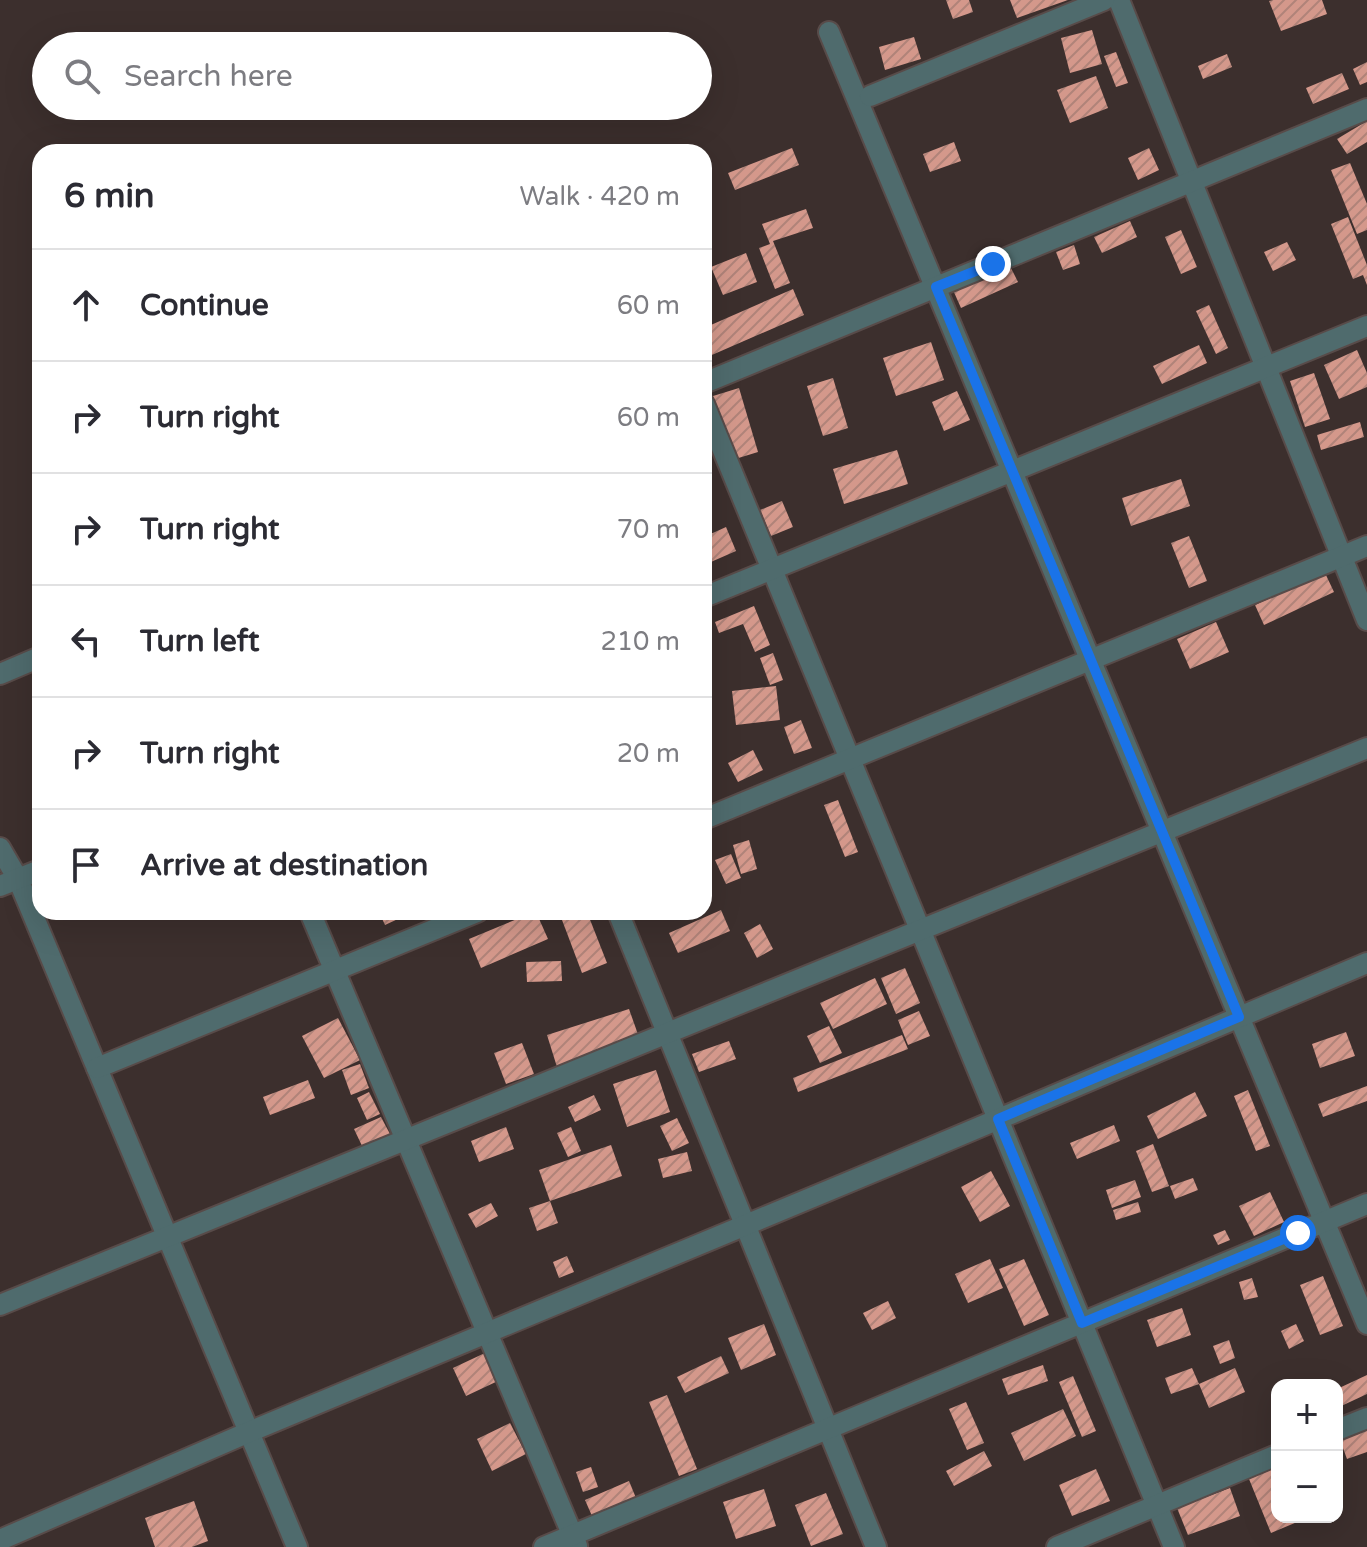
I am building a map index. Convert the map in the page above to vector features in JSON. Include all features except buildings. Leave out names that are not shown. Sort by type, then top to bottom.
[{"type":"street","points":[[870,96],[1104,0]]},
{"type":"street","points":[[1119,0],[1367,620]]},
{"type":"street","points":[[829,32],[1367,1324]]},
{"type":"street","points":[[712,380],[1367,109]]},
{"type":"street","points":[[712,594],[1367,326]]},
{"type":"street","points":[[712,424],[1174,1547]]},
{"type":"street","points":[[712,816],[1367,546]]},
{"type":"street","points":[[0,674],[32,660]]},
{"type":"street","points":[[0,1305],[1367,748]]},
{"type":"street","points":[[0,848],[9,882],[97,1068],[297,1547]]},
{"type":"street","points":[[9,882],[32,873]]},
{"type":"street","points":[[313,920],[575,1541]]},
{"type":"street","points":[[97,1068],[457,920]]},
{"type":"street","points":[[621,920],[876,1547]]},
{"type":"street","points":[[0,1540],[249,1432],[1367,963]]},
{"type":"street","points":[[544,1547],[575,1541],[828,1429],[1367,1204]]},
{"type":"street","points":[[1343,1428],[1367,1418]]},
{"type":"street","points":[[1057,1547],[1271,1458]]},
{"type":"route","points":[[993,264],[936,287],[1239,1017],[998,1119],[1082,1323],[1298,1233]]}]
